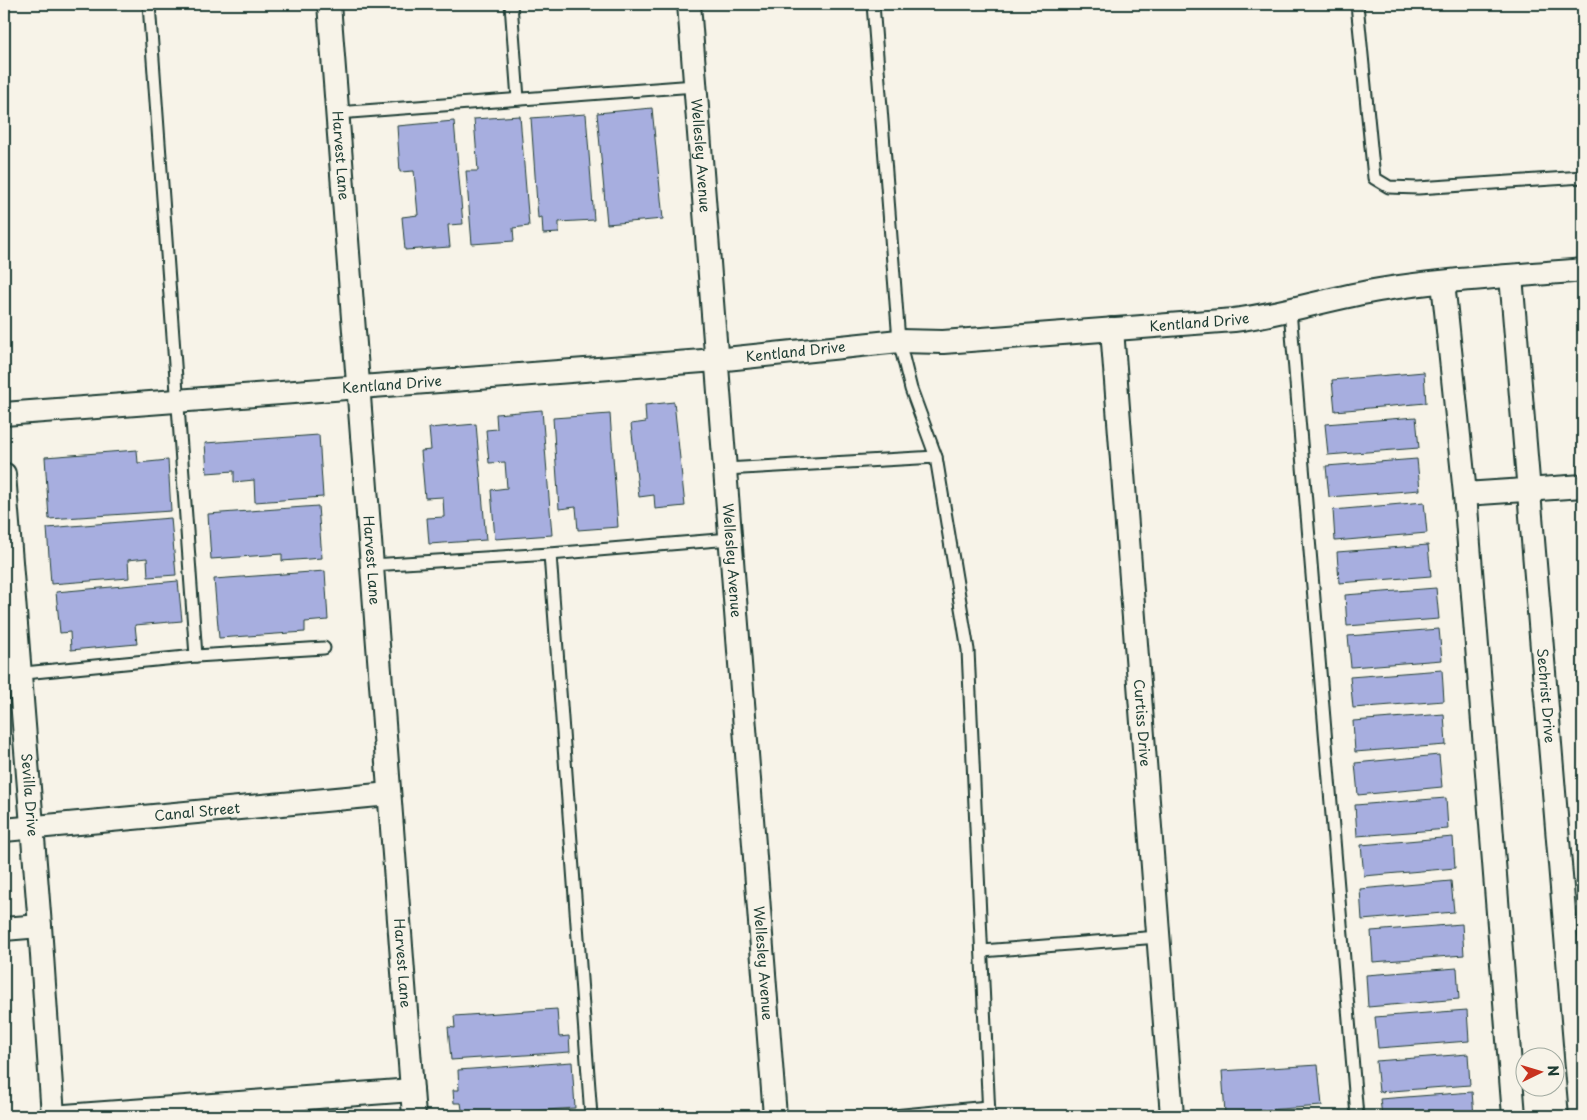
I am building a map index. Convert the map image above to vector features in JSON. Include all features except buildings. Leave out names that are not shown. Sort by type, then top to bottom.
[{"type":"street","name":"Harvest Lane","points":[[329,4],[414,1116]]},
{"type":"street","name":"Wellesley Avenue","points":[[689,4],[775,1116]]},
{"type":"street","name":"Kentland Drive","points":[[4,414],[716,360],[899,342],[943,342],[1234,320],[1290,310],[1376,290],[1443,282],[1583,270]]},
{"type":"street","name":"Sechrist Drive","points":[[1511,276],[1581,1116]]},
{"type":"street","points":[[1443,282],[1465,494],[1514,1116]]},
{"type":"street","name":"Curtiss Drive","points":[[1112,329],[1172,1116]]},
{"type":"street","name":"Sevilla Drive","points":[[4,474],[11,674],[32,828],[53,1116]]},
{"type":"street","points":[[1465,494],[1583,486]]},
{"type":"street","name":"Canal Street","points":[[4,830],[389,794]]},
{"type":"street","points":[[4,929],[40,926]]},
{"type":"street","points":[[65,1116],[412,1090]]},
{"type":"lane","points":[[150,4],[196,656]]},
{"type":"lane","points":[[511,4],[518,99]]},
{"type":"lane","points":[[873,4],[899,342],[911,389],[936,457],[968,650],[988,1112],[893,1116]]},
{"type":"lane","points":[[1357,4],[1374,178],[1389,187],[1418,188],[1583,177]]},
{"type":"lane","points":[[337,113],[696,86]]},
{"type":"lane","points":[[1290,310],[1357,1116]]},
{"type":"lane","points":[[725,469],[936,457]]},
{"type":"lane","points":[[372,565],[550,554],[730,539]]},
{"type":"lane","points":[[550,554],[591,1116]]},
{"type":"lane","points":[[11,674],[196,656],[324,648]]},
{"type":"lane","points":[[982,951],[1158,937]]}]
